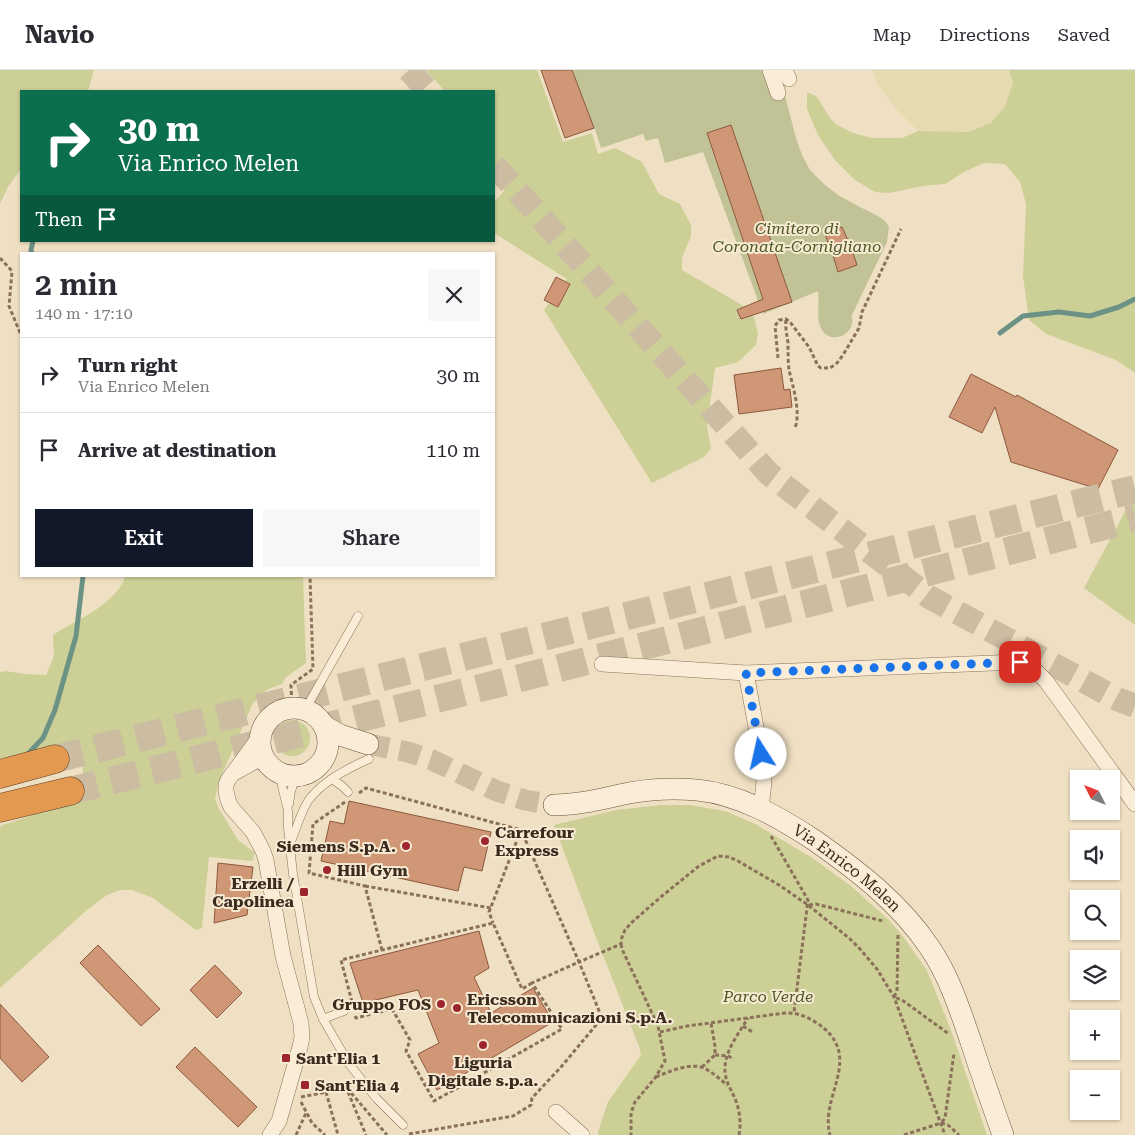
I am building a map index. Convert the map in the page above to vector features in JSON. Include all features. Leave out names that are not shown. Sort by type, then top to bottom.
[{"type":"highway","points":[[0,774],[55,759]]},
{"type":"highway","points":[[0,808],[70,791]]},
{"type":"street","points":[[770,70],[778,93]]},
{"type":"street","points":[[602,664],[746,673],[1020,662],[1034,669],[1046,681],[1135,804]]},
{"type":"street","points":[[746,673],[761,754],[764,782],[761,809]]},
{"type":"street","points":[[270,1135],[279,1121],[304,1026],[283,956],[263,851],[248,825],[231,807],[226,795],[226,785],[267,722],[272,716],[284,709],[299,709],[316,716],[324,726],[340,735],[368,744],[342,749],[325,755]]},
{"type":"street","points":[[260,735],[263,757],[267,763],[288,774],[308,773],[315,769],[327,750],[328,740],[324,726]]},
{"type":"street","points":[[233,774],[263,757]]},
{"type":"street","name":"Via Enrico Melen","points":[[554,805],[573,804],[654,790],[711,792],[735,798],[761,809],[805,834],[835,855],[892,901],[900,922],[931,949],[947,978],[1003,1135]]},
{"type":"street","points":[[556,1112],[582,1135]]},
{"type":"lane","points":[[299,709],[358,616]]},
{"type":"lane","points":[[289,846],[309,800],[332,779],[369,758]]},
{"type":"lane","points":[[288,774],[291,791],[288,811]]},
{"type":"lane","points":[[288,774],[289,846],[292,874],[314,998],[323,1019],[349,1064],[377,1099],[403,1125]]},
{"type":"lane","points":[[332,779],[350,795]]},
{"type":"lane","points":[[323,1019],[344,1011]]},
{"type":"path","points":[[778,358],[775,326],[779,320],[786,319],[809,347],[820,368],[830,368],[836,363],[859,328],[862,312],[901,229]]},
{"type":"path","points":[[0,258],[12,271],[9,306],[20,333]]},
{"type":"path","points":[[786,319],[785,329],[788,344],[789,370],[793,381],[798,421],[795,428]]},
{"type":"path","points":[[299,709],[292,685],[313,669],[310,577]]},
{"type":"path","points":[[358,793],[366,788],[521,830]]},
{"type":"path","points":[[350,795],[313,824],[309,873],[365,886],[491,908]]},
{"type":"path","points":[[521,830],[489,912],[522,989],[621,944]]},
{"type":"path","points":[[406,1135],[513,1116],[531,1106],[532,1098],[602,1018],[521,830]]},
{"type":"path","points":[[770,835],[808,900],[794,1012]]},
{"type":"path","points":[[632,1135],[631,1112],[635,1102],[655,1078],[665,1061],[660,1032],[622,949],[622,938],[625,930],[631,923],[662,896],[692,872],[718,856],[729,857],[738,861],[779,885],[849,938],[877,969],[894,997],[945,1135]]},
{"type":"path","points":[[365,886],[382,950]]},
{"type":"path","points":[[808,906],[816,904],[885,921],[900,922],[898,931],[897,992],[894,997]]},
{"type":"path","points":[[493,924],[341,960],[356,1018],[392,1009],[410,1040],[406,1051],[434,1101],[562,1028],[532,983]]},
{"type":"path","points":[[894,997],[902,1000],[954,1039]]},
{"type":"path","points":[[660,1032],[687,1026],[794,1012],[810,1019],[822,1027],[835,1042],[841,1063],[829,1111],[828,1128],[830,1135]]},
{"type":"path","points":[[738,1135],[740,1120],[738,1105],[728,1085],[725,1066],[730,1049],[748,1018]]},
{"type":"path","points":[[702,1067],[714,1055],[716,1046],[711,1023]]},
{"type":"path","points":[[743,1026],[754,1033]]},
{"type":"path","points":[[904,1135],[941,1123],[945,1118],[955,1048]]},
{"type":"path","points":[[714,1055],[728,1056],[734,1059]]},
{"type":"path","points":[[655,1078],[676,1069],[702,1067],[728,1085]]},
{"type":"path","points":[[325,1135],[312,1123],[299,1098],[347,1088]]},
{"type":"path","points":[[347,1088],[366,1135]]},
{"type":"path","points":[[347,1088],[386,1135]]},
{"type":"path","points":[[326,1092],[338,1135]]},
{"type":"path","points":[[296,1135],[306,1112]]},
{"type":"path","points":[[941,1123],[948,1125],[959,1135]]},
{"type":"shaded area","points":[[872,70],[1009,70],[1013,83],[1005,106],[991,123],[968,132],[918,131],[897,110],[877,83]]},
{"type":"green space","points":[[0,70],[94,70],[88,90],[20,90],[20,170],[8,187],[0,204]]},
{"type":"green space","points":[[426,70],[537,70],[563,142],[592,133],[598,154],[615,148],[642,162],[659,194],[680,204],[691,225],[691,236],[682,258],[682,270],[752,311],[758,333],[756,345],[738,362],[715,368],[707,426],[711,448],[704,457],[652,483],[544,310],[567,279],[495,234],[495,201],[504,191],[495,172],[495,90],[444,90]]},
{"type":"green space","name":"Cimitero di Coronata-Cornigliano","points":[[548,70],[764,70],[784,92],[796,138],[810,170],[838,195],[878,216],[889,227],[887,242],[852,315],[852,324],[849,331],[837,337],[825,334],[820,326],[818,316],[818,291],[763,314],[703,152],[665,163],[658,138],[646,141],[643,134],[601,148],[595,129],[570,135]]},
{"type":"green space","points":[[1009,70],[1135,70],[1135,373],[1116,360],[1046,334],[1029,320],[1023,276],[1026,204],[1020,182],[1005,164],[984,163],[964,172],[945,184],[923,186],[889,193],[875,192],[855,180],[835,160],[818,135],[807,109],[807,93],[810,93],[817,97],[830,118],[837,125],[853,133],[872,138],[902,138],[918,131],[968,132],[991,123],[1005,106],[1013,83]]},
{"type":"green space","points":[[1135,493],[1135,625],[1084,588]]},
{"type":"green space","points":[[125,577],[303,577],[306,663],[286,677],[282,684],[266,690],[253,703],[221,777],[215,798],[219,809],[238,840],[255,853],[252,861],[209,857],[202,928],[196,930],[153,898],[132,890],[120,890],[107,895],[87,910],[0,988],[0,827],[65,804],[83,789],[83,776],[82,764],[78,754],[69,744],[0,759],[0,672],[46,675],[54,656],[53,635],[106,602],[114,595]]},
{"type":"green space","points":[[292,720],[299,721],[305,725],[309,731],[309,745],[305,751],[299,755],[292,756],[285,755],[279,751],[275,745],[274,738],[275,731],[279,725],[285,721]]},
{"type":"green space","name":"Parco Verde","points":[[661,805],[689,805],[725,811],[755,824],[811,857],[851,886],[889,920],[926,969],[952,1033],[987,1135],[598,1135],[608,1102],[641,1055],[554,825],[616,810]]},
{"type":"building","points":[[541,70],[572,70],[594,128],[565,138]]},
{"type":"building","points":[[731,125],[792,302],[741,319],[737,310],[763,299],[707,133]]},
{"type":"building","points":[[842,227],[857,265],[838,272],[825,233]]},
{"type":"building","points":[[556,277],[570,284],[558,307],[544,300]]},
{"type":"building","points":[[781,368],[784,390],[790,389],[792,407],[739,414],[734,375]]},
{"type":"building","points":[[971,374],[1016,397],[1017,395],[1118,450],[1098,489],[1011,462],[995,407],[982,433],[949,417]]},
{"type":"building","name":"Siemens S.p.A.","points":[[349,801],[491,832],[482,871],[464,867],[458,891],[321,861],[330,821],[344,824]]},
{"type":"building","points":[[218,863],[253,867],[247,915],[214,923]]},
{"type":"building","name":"Ericsson Telecomunicazioni S.p.A.","points":[[479,931],[489,968],[474,977],[491,1013],[533,988],[553,1022],[437,1090],[418,1054],[439,1043],[418,990],[363,1003],[350,963]]},
{"type":"building","points":[[98,945],[160,1009],[141,1026],[80,963]]},
{"type":"building","points":[[215,965],[242,993],[217,1018],[190,990]]},
{"type":"building","points":[[0,1004],[49,1057],[22,1082],[0,1058]]},
{"type":"building","points":[[195,1047],[257,1107],[238,1127],[176,1067]]},
{"type":"waterway","points":[[32,252],[33,242]]},
{"type":"waterway","points":[[1000,333],[1023,316],[1059,312],[1090,316],[1119,307],[1135,299]]},
{"type":"waterway","points":[[26,756],[43,738],[55,710],[76,636],[83,577]]},
{"type":"tunnel","points":[[409,70],[427,90]]},
{"type":"tunnel","points":[[495,166],[769,474],[929,597],[1117,699],[1135,706]]},
{"type":"tunnel","points":[[55,759],[1135,489]]},
{"type":"tunnel","points":[[70,791],[552,670],[1135,518]]},
{"type":"tunnel","points":[[368,744],[408,752],[432,760],[497,791],[525,800],[554,805]]},
{"type":"place","name":"Carrefour Express","points":[[485,841]]},
{"type":"place","name":"Siemens S.p.A.","points":[[406,846]]},
{"type":"place","name":"Hill Gym","points":[[327,870]]},
{"type":"place","name":"Erzelli / Capolinea","points":[[304,892]]},
{"type":"place","name":"Gruppo FOS","points":[[441,1004]]},
{"type":"place","name":"Ericsson Telecomunicazioni S.p.A.","points":[[457,1008]]},
{"type":"place","name":"Liguria Digitale s.p.a.","points":[[483,1045]]},
{"type":"place","name":"Sant'Elia 1","points":[[286,1058]]},
{"type":"place","name":"Sant'Elia 4","points":[[305,1085]]},
{"type":"route","points":[[761,754],[746,673],[1020,662]]}]
